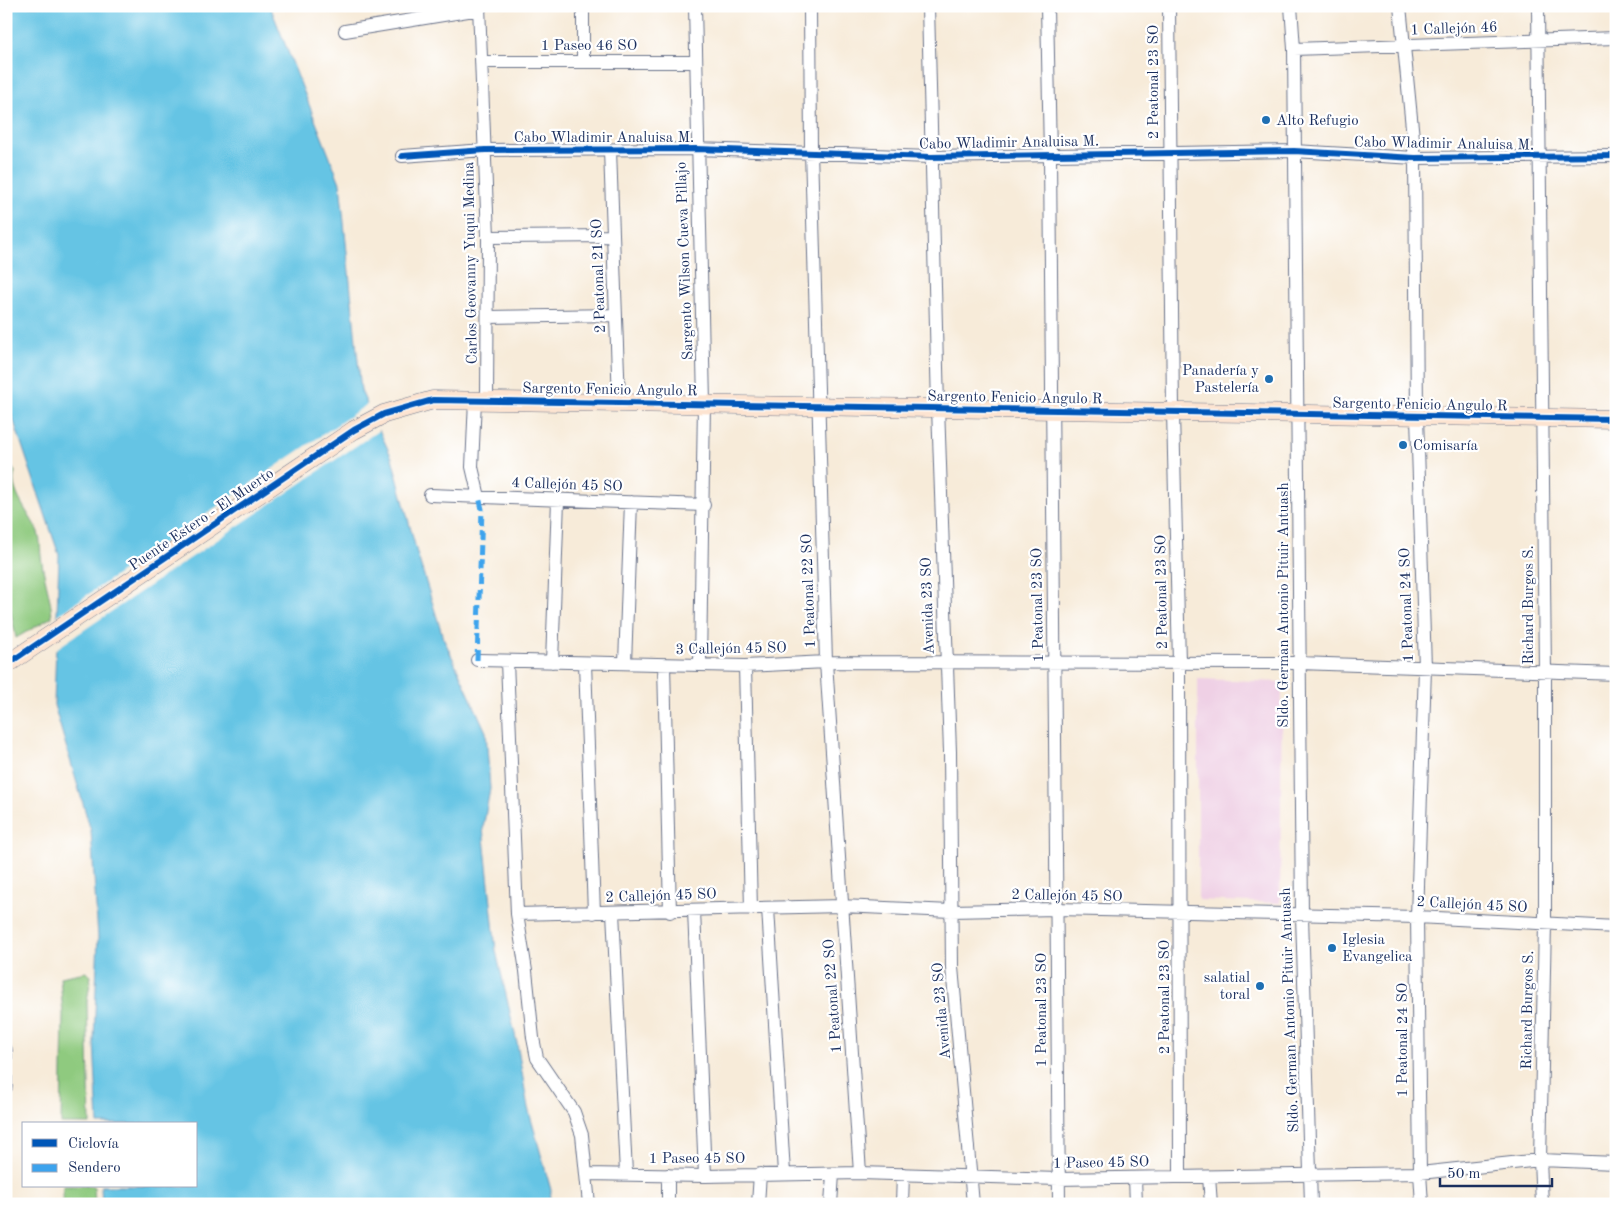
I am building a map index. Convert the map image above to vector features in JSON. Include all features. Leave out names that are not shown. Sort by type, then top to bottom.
[{"type":"street","points":[[583,6],[583,62]]},
{"type":"street","name":"Sargento Wilson Cueva Pillajo","points":[[695,6],[704,403],[704,505],[700,665]]},
{"type":"street","name":"1 Peatonal 22 SO","points":[[810,6],[811,151],[826,662],[860,1173]]},
{"type":"street","name":"Avenida 23 SO","points":[[928,6],[945,662],[950,752],[952,967],[973,1204]]},
{"type":"street","name":"1 Peatonal 23 SO","points":[[1047,6],[1050,155],[1059,1204]]},
{"type":"street","name":"2 Peatonal 23 SO","points":[[1169,6],[1173,412],[1179,663],[1181,913],[1180,1177]]},
{"type":"street","name":"Sldo. German Antonio Pituir Antuash","points":[[1291,6],[1294,49],[1299,414],[1302,916],[1311,1204]]},
{"type":"street","name":"1 Peatonal 24 SO","points":[[1400,6],[1415,158],[1417,416],[1425,668],[1417,917],[1422,1204]]},
{"type":"street","name":"Richard Burgos S.","points":[[1538,6],[1544,418],[1545,673],[1545,923],[1540,1160],[1542,1204]]},
{"type":"street","points":[[344,31],[479,8]]},
{"type":"street","name":"Carlos Geovanny Yuqui Medina","points":[[479,8],[483,62],[488,237],[488,317],[481,400],[472,467],[479,497]]},
{"type":"street","name":"1 Callejón 46","points":[[1294,49],[1616,38]]},
{"type":"street","name":"1 Paseo 46 SO","points":[[483,62],[695,62]]},
{"type":"street","name":"Cabo Wladimir Analuisa M.","points":[[402,156],[485,150],[697,149],[931,156],[1294,151],[1415,158],[1616,156]]},
{"type":"street","name":"2 Peatonal 21 SO","points":[[610,150],[619,401]]},
{"type":"street","points":[[488,237],[612,236]]},
{"type":"street","points":[[488,317],[616,315]]},
{"type":"street","name":"Sargento Fenicio Angulo R","points":[[415,404],[433,400],[619,401],[1616,419]]},
{"type":"street","name":"Puente Estero - El Muerto","points":[[6,665],[18,659],[354,430],[384,414],[415,404]]},
{"type":"street","name":"4 Callejón 45 SO","points":[[430,494],[704,505]]},
{"type":"street","points":[[552,662],[558,500]]},
{"type":"street","points":[[625,664],[631,502]]},
{"type":"street","name":"3 Callejón 45 SO","points":[[477,660],[745,666],[826,662],[1299,663],[1616,674]]},
{"type":"street","points":[[507,661],[517,914],[537,1058],[574,1112],[582,1135],[589,1204]]},
{"type":"street","points":[[585,663],[594,913]]},
{"type":"street","points":[[664,664],[670,912]]},
{"type":"street","points":[[745,666],[751,908]]},
{"type":"street","name":"2 Callejón 45 SO","points":[[517,914],[670,912],[842,906],[951,911],[1056,910],[1417,917],[1616,927]]},
{"type":"street","points":[[768,908],[784,1174]]},
{"type":"street","points":[[694,910],[705,1176]]},
{"type":"street","points":[[613,912],[626,1173]]},
{"type":"street","points":[[6,1050],[6,1087]]},
{"type":"street","name":"1 Paseo 45 SO","points":[[586,1174],[626,1173],[705,1176],[860,1173],[1058,1180],[1420,1173],[1540,1160],[1616,1163]]},
{"type":"street","points":[[758,1204],[760,1174]]},
{"type":"street","points":[[832,1204],[833,1174]]},
{"type":"street","points":[[902,1204],[903,1174]]},
{"type":"street","points":[[668,1175],[668,1204]]},
{"type":"street","points":[[1209,1176],[1211,1204]]},
{"type":"street","points":[[1135,1178],[1136,1204]]},
{"type":"shaded area","points":[[1198,679],[1282,682],[1280,903],[1198,900]]},
{"type":"green space","points":[[6,458],[15,472],[14,479],[17,495],[38,532],[52,617],[16,638],[6,587]]},
{"type":"green space","points":[[86,972],[91,976],[87,1002],[90,1122],[61,1122],[63,1014],[60,977]]},
{"type":"green space","points":[[63,1188],[94,1188],[95,1204],[62,1204]]},
{"type":"water","points":[[6,6],[270,6],[340,183],[361,391],[392,458],[417,553],[443,637],[486,732],[490,789],[483,828],[496,951],[517,1043],[528,1108],[551,1190],[550,1204],[102,1204],[101,1188],[198,1188],[198,1122],[98,1122],[94,1041],[98,937],[91,831],[54,705],[59,555],[6,398]]},
{"type":"pier","points":[[369,403],[381,429],[53,651],[55,617]]},
{"type":"marked path","points":[[477,660],[482,509],[479,497]]},
{"type":"cycle path","points":[[402,156],[485,150],[697,149],[931,157],[1294,151],[1415,158],[1616,156]]},
{"type":"cycle path","points":[[6,665],[354,430],[384,414],[433,400],[1616,419]]},
{"type":"place","name":"Alto Refugio","points":[[1266,120]]},
{"type":"place","name":"Panadería y Pastelería","points":[[1269,379]]},
{"type":"place","name":"Comisaría","points":[[1403,445]]},
{"type":"place","name":"Iglesia Evangelica","points":[[1332,948]]},
{"type":"place","name":"salatial toral","points":[[1260,986]]}]
